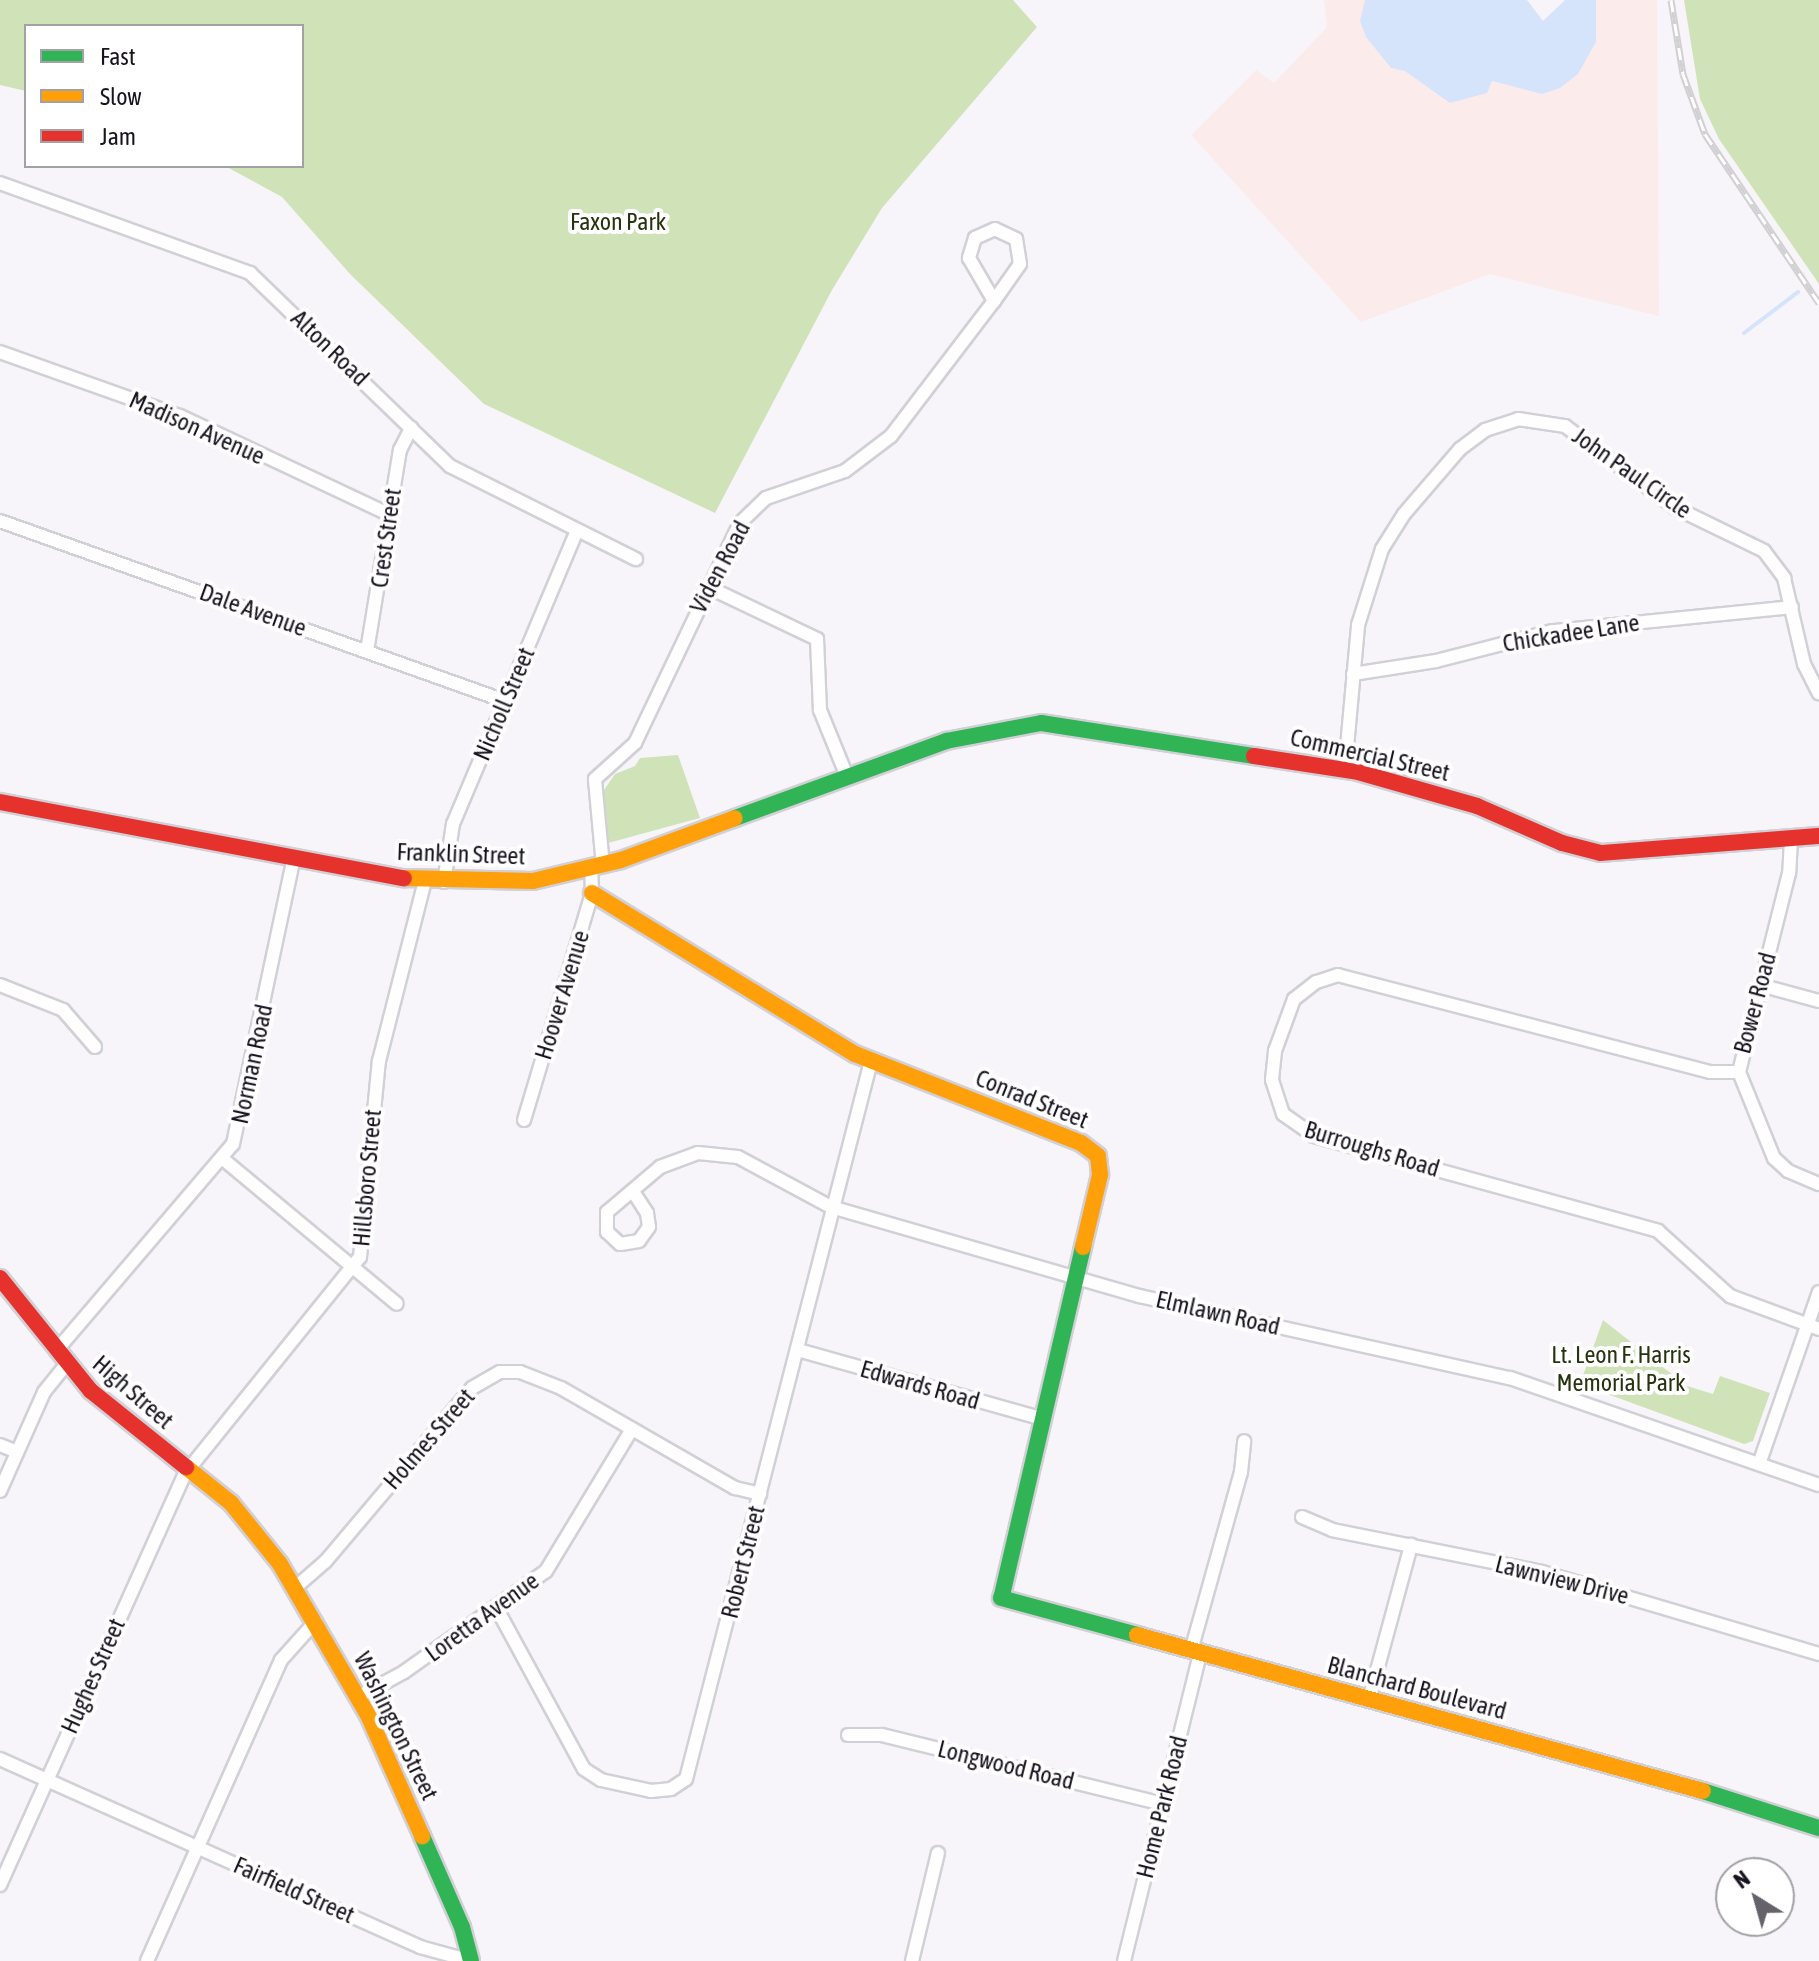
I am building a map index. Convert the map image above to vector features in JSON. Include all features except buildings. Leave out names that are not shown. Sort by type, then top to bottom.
[{"type":"street","name":"Alton Road","points":[[0,183],[250,273],[456,471],[636,559]]},
{"type":"street","name":"Viden Road","points":[[597,868],[595,779],[635,743],[745,516],[774,494],[836,475],[877,450],[994,301],[1017,269],[1021,251],[1012,235],[995,229],[975,238],[970,263],[994,301]]},
{"type":"street","name":"Madison Avenue","points":[[0,352],[180,416],[390,515]]},
{"type":"street","name":"John Paul Circle","points":[[1345,769],[1353,674],[1365,594],[1391,532],[1469,442],[1518,419],[1543,419],[1565,426],[1685,513],[1759,547],[1781,571],[1804,664],[1819,693]]},
{"type":"street","name":"Crest Street","points":[[367,651],[400,450],[411,428]]},
{"type":"street","name":"Dale Avenue","points":[[0,521],[505,701]]},
{"type":"street","name":"Nicholl Street","points":[[444,882],[451,830],[577,530]]},
{"type":"street","points":[[708,587],[817,639],[820,710],[848,779]]},
{"type":"street","name":"Chickadee Lane","points":[[1353,674],[1436,661],[1553,631],[1792,607]]},
{"type":"street","name":"Commercial Street","points":[[906,755],[984,730],[1041,723],[1345,769],[1477,806],[1562,843],[1601,853],[1819,836]]},
{"type":"street","name":"Franklin Street","points":[[0,802],[425,881],[533,881],[597,868],[848,779],[906,755]]},
{"type":"street","name":"Bower Road","points":[[1791,839],[1791,866],[1739,1072],[1774,1158],[1788,1171],[1819,1184]]},
{"type":"street","name":"Norman Road","points":[[0,1491],[61,1358],[223,1159],[240,1126],[294,857]]},
{"type":"street","name":"Hoover Avenue","points":[[524,1120],[597,868]]},
{"type":"street","name":"Hillsboro Street","points":[[188,1469],[354,1268],[364,1245],[379,1061],[425,881]]},
{"type":"street","name":"Conrad Street","points":[[592,893],[871,1061],[1095,1152],[1101,1169],[1001,1598]]},
{"type":"street","name":"Burroughs Road","points":[[1739,1072],[1710,1072],[1338,975],[1316,982],[1294,999],[1275,1051],[1272,1080],[1283,1114],[1307,1133],[1658,1231],[1730,1296],[1813,1327]]},
{"type":"street","points":[[0,985],[63,1010],[95,1047]]},
{"type":"street","points":[[1760,985],[1819,1001]]},
{"type":"street","name":"Robert Street","points":[[497,1609],[579,1764],[608,1782],[671,1789],[691,1769],[798,1350],[831,1207],[871,1061]]},
{"type":"street","name":"Elmlawn Road","points":[[634,1193],[666,1163],[713,1152],[746,1161],[831,1207],[1075,1278],[1499,1375],[1819,1485]]},
{"type":"street","points":[[223,1159],[397,1304]]},
{"type":"street","name":"High Street","points":[[0,1278],[61,1358],[111,1409],[188,1469],[251,1525]]},
{"type":"street","points":[[1759,1464],[1813,1327],[1819,1292]]},
{"type":"street","name":"Edwards Road","points":[[798,1350],[1043,1419]]},
{"type":"street","name":"Holmes Street","points":[[296,1587],[325,1562],[487,1376],[513,1371],[539,1378],[735,1488],[760,1494]]},
{"type":"street","name":"Loretta Avenue","points":[[358,1697],[497,1609],[558,1558],[632,1429]]},
{"type":"street","name":"Home Park Road","points":[[1124,1961],[1163,1804],[1195,1652],[1243,1464],[1244,1441]]},
{"type":"street","points":[[0,1445],[17,1452]]},
{"type":"street","name":"Hughes Street","points":[[0,1885],[188,1469]]},
{"type":"street","name":"Lawnview Drive","points":[[1302,1517],[1325,1528],[1542,1572],[1819,1654]]},
{"type":"street","name":"Washington Street","points":[[251,1525],[296,1587],[358,1697],[462,1927],[471,1961]]},
{"type":"street","points":[[1369,1700],[1411,1545]]},
{"type":"street","name":"Blanchard Boulevard","points":[[1001,1598],[1766,1808],[1819,1828]]},
{"type":"street","points":[[147,1961],[285,1652],[316,1621]]},
{"type":"street","name":"Longwood Road","points":[[848,1735],[882,1735],[1163,1804]]},
{"type":"street","name":"Fairfield Street","points":[[0,1759],[420,1947],[471,1961]]},
{"type":"street","points":[[912,1961],[938,1853]]},
{"type":"shaded area","points":[[1324,0],[1657,0],[1659,316],[1490,274],[1361,322],[1191,135],[1256,70],[1274,83],[1327,27]]},
{"type":"green space","name":"Faxon Park","points":[[0,0],[1013,0],[1037,27],[882,208],[832,290],[715,513],[484,404],[350,274],[282,197],[229,168],[304,168],[304,24],[24,24],[24,91],[0,85]]},
{"type":"green space","points":[[1684,0],[1819,0],[1819,284],[1719,139],[1700,99]]},
{"type":"green space","points":[[678,755],[700,818],[608,843],[604,790],[615,774],[635,766],[640,758]]},
{"type":"green space","name":"Lt. Leon F. Harris Memorial Park","points":[[1603,1320],[1687,1386],[1713,1394],[1720,1376],[1770,1393],[1753,1441],[1744,1444],[1580,1384]]},
{"type":"water","points":[[1365,0],[1596,0],[1596,42],[1578,74],[1560,88],[1542,94],[1492,81],[1487,93],[1450,103],[1405,71],[1391,68],[1366,37],[1360,21]]},
{"type":"pier","points":[[1527,0],[1565,0],[1543,21]]},
{"type":"waterway","points":[[1744,333],[1798,292]]},
{"type":"railway","points":[[1671,0],[1683,74],[1705,134],[1819,303]]},
{"type":"traffic: fast","points":[[735,818],[946,741],[1041,723],[1254,756]]},
{"type":"traffic: fast","points":[[1083,1247],[1001,1598],[1137,1635]]},
{"type":"traffic: fast","points":[[1703,1791],[1819,1828]]},
{"type":"traffic: fast","points":[[422,1836],[462,1927],[471,1961]]},
{"type":"traffic: slow","points":[[404,878],[533,881],[621,860],[735,818]]},
{"type":"traffic: slow","points":[[592,893],[855,1054],[1081,1143],[1098,1156],[1100,1175],[1083,1247]]},
{"type":"traffic: slow","points":[[186,1467],[231,1503],[280,1564],[368,1715],[422,1836]]},
{"type":"traffic: slow","points":[[1137,1635],[1703,1791]]},
{"type":"traffic: jam","points":[[1254,756],[1358,772],[1477,806],[1562,843],[1601,853],[1819,836]]},
{"type":"traffic: jam","points":[[0,802],[404,878]]},
{"type":"traffic: jam","points":[[0,1278],[91,1391],[186,1467]]}]
